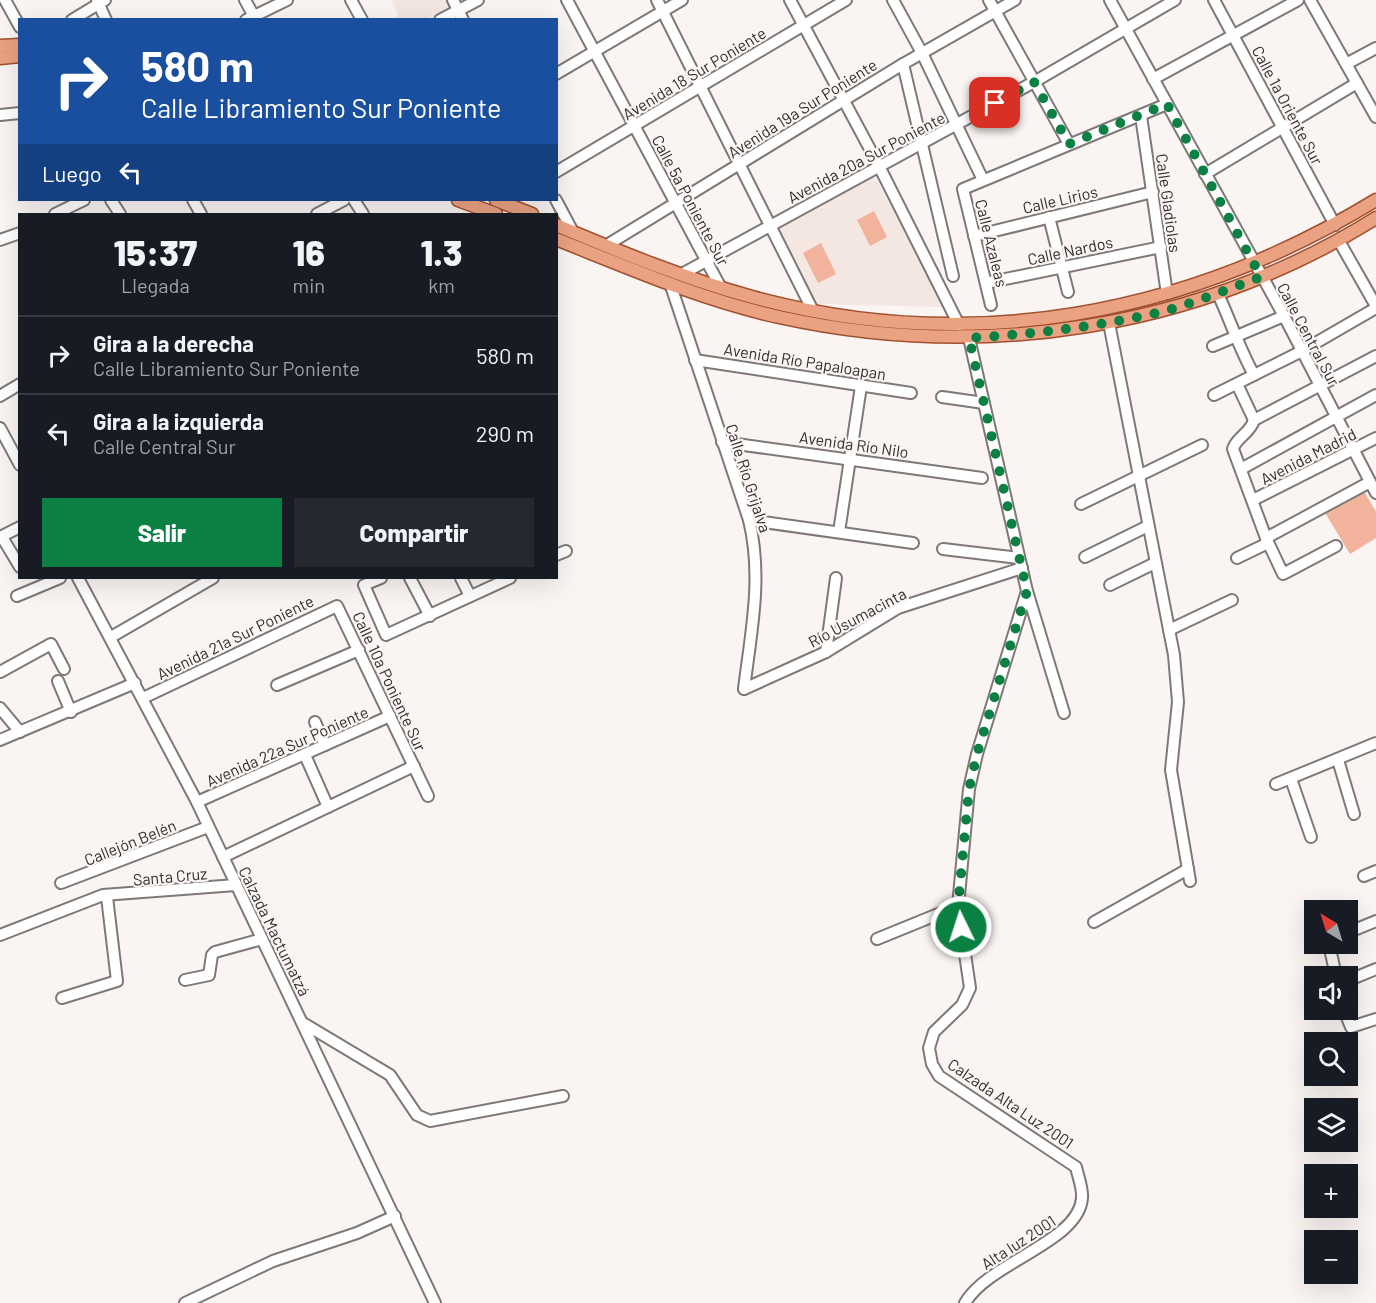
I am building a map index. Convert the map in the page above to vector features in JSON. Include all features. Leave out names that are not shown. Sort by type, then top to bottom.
[{"type":"main road","points":[[0,39],[18,39]]},
{"type":"main road","points":[[0,46],[18,45]]},
{"type":"main road","points":[[0,52],[18,51]]},
{"type":"main road","points":[[0,58],[18,56]]},
{"type":"main road","points":[[558,226],[721,288],[812,309],[864,318],[959,325],[1035,320],[1096,311],[1167,294],[1254,265],[1335,225],[1376,200]]},
{"type":"main road","points":[[460,201],[487,213]]},
{"type":"main road","points":[[503,201],[530,213]]},
{"type":"main road","points":[[558,240],[670,283],[742,307],[866,333],[969,338],[1044,333],[1109,323],[1162,311],[1218,294],[1261,277],[1340,241],[1376,218]]},
{"type":"street","points":[[5,0],[18,23]]},
{"type":"street","points":[[245,0],[252,18],[287,0]]},
{"type":"street","points":[[351,0],[361,18]]},
{"type":"street","points":[[444,18],[478,0]]},
{"type":"street","name":"Calle 5a Poniente Sur","points":[[567,0],[721,288]]},
{"type":"street","points":[[657,0],[812,309]]},
{"type":"street","points":[[558,73],[682,0]]},
{"type":"street","points":[[790,0],[879,166],[959,325]]},
{"type":"street","name":"Avenida 18 Sur Poniente","points":[[558,171],[846,0]]},
{"type":"street","points":[[893,0],[922,53],[983,180],[1167,104]]},
{"type":"street","points":[[989,0],[1069,144]]},
{"type":"street","name":"Avenida 19a Sur Poniente","points":[[607,245],[903,64],[1015,0]]},
{"type":"street","name":"Calle Central Sur","points":[[1110,0],[1284,316],[1300,352],[1376,493]]},
{"type":"street","name":"Avenida 20a Sur Poniente","points":[[682,274],[1034,82],[1175,0]]},
{"type":"street","name":"Calle 1a Oriente Sur","points":[[1214,0],[1335,225]]},
{"type":"street","points":[[1153,80],[1298,0]]},
{"type":"street","points":[[1310,0],[1348,63],[1376,117]]},
{"type":"street","points":[[75,18],[100,1],[105,18]]},
{"type":"street","points":[[1348,63],[1376,48]]},
{"type":"street","points":[[903,64],[953,276]]},
{"type":"street","points":[[1204,174],[1357,83]]},
{"type":"street","points":[[0,114],[18,113]]},
{"type":"street","name":"Calle Gladiolas","points":[[1141,116],[1167,294]]},
{"type":"street","name":"Calle Azaleas","points":[[983,180],[963,189],[991,305]]},
{"type":"street","name":"Calle Lirios","points":[[974,236],[1153,192]]},
{"type":"street","points":[[57,213],[82,201]]},
{"type":"street","points":[[319,213],[342,201]]},
{"type":"street","points":[[557,201],[573,232]]},
{"type":"street","points":[[1049,217],[1068,292]]},
{"type":"street","points":[[0,240],[18,237]]},
{"type":"street","points":[[1214,395],[1300,352],[1376,307],[1340,241]]},
{"type":"street","name":"Calle Nardos","points":[[986,283],[1161,247]]},
{"type":"street","name":"Calle Río Grijalva","points":[[670,283],[749,520],[756,549],[757,581],[744,689]]},
{"type":"street","points":[[1218,294],[1235,330],[1235,338],[1254,375]]},
{"type":"street","points":[[1213,346],[1232,336],[1235,338],[1284,316]]},
{"type":"street","points":[[1109,323],[1177,676],[1178,702],[1171,770],[1190,881]]},
{"type":"street","name":"Calzada Alta Luz 2001","points":[[969,338],[1027,591],[977,754],[969,789],[958,906],[970,988],[962,1005],[934,1032],[929,1048],[932,1064],[939,1076],[1076,1167]]},
{"type":"street","points":[[1336,546],[1283,574],[1267,540],[1233,449],[1234,444],[1248,433],[1254,420],[1376,356]]},
{"type":"street","name":"Avenida Río Papaloapan","points":[[695,360],[911,393]]},
{"type":"street","points":[[1237,384],[1254,420]]},
{"type":"street","points":[[0,396],[18,385]]},
{"type":"street","points":[[839,532],[861,386]]},
{"type":"street","points":[[1242,469],[1376,395]]},
{"type":"street","points":[[942,397],[984,403]]},
{"type":"street","points":[[0,428],[18,461]]},
{"type":"street","name":"Avenida Madrid","points":[[1253,500],[1376,438]]},
{"type":"street","name":"Avenida Río Nilo","points":[[722,442],[851,458],[982,478]]},
{"type":"street","points":[[1081,504],[1138,474],[1202,445]]},
{"type":"street","points":[[1237,558],[1370,482]]},
{"type":"street","points":[[749,520],[913,543]]},
{"type":"street","points":[[1085,556],[1148,526]]},
{"type":"street","points":[[18,528],[1,537],[18,564]]},
{"type":"street","points":[[943,549],[1020,563]]},
{"type":"street","name":"Río Usumacinta","points":[[744,689],[826,652],[910,602],[1020,563]]},
{"type":"street","points":[[1110,585],[1155,563]]},
{"type":"street","points":[[826,652],[836,578]]},
{"type":"street","points":[[17,596],[58,579]]},
{"type":"street","name":"Calzada Mactumatzá","points":[[79,579],[197,802],[435,1303]]},
{"type":"street","points":[[111,637],[211,579]]},
{"type":"street","points":[[379,579],[364,585],[386,635],[508,579]]},
{"type":"street","points":[[411,579],[430,616]]},
{"type":"street","points":[[462,579],[470,596]]},
{"type":"street","points":[[1027,591],[1064,713]]},
{"type":"street","points":[[1169,630],[1232,600]]},
{"type":"street","name":"Avenida 21a Sur Poniente","points":[[143,698],[333,606],[339,608]]},
{"type":"street","name":"Calle 10a Poniente Sur","points":[[339,608],[428,796]]},
{"type":"street","points":[[0,672],[51,644],[64,669]]},
{"type":"street","points":[[277,685],[359,650]]},
{"type":"street","points":[[58,681],[71,712]]},
{"type":"street","name":"Avenida 21a Sur Poniente","points":[[0,740],[71,712],[135,683]]},
{"type":"street","points":[[0,708],[20,732]]},
{"type":"street","name":"Avenida 22a Sur Poniente","points":[[197,802],[390,716]]},
{"type":"street","points":[[315,722],[325,745]]},
{"type":"street","points":[[1276,784],[1376,743]]},
{"type":"street","points":[[304,755],[328,807]]},
{"type":"street","points":[[1338,760],[1354,814]]},
{"type":"street","points":[[223,857],[414,766]]},
{"type":"street","points":[[1291,779],[1311,837]]},
{"type":"street","name":"Callejón Belén","points":[[62,883],[208,827]]},
{"type":"street","points":[[1094,922],[1188,869]]},
{"type":"street","points":[[1364,876],[1376,871]]},
{"type":"street","name":"Santa Cruz","points":[[0,935],[103,895],[107,897],[236,885]]},
{"type":"street","points":[[62,998],[117,981],[107,897]]},
{"type":"street","points":[[877,939],[958,906]]},
{"type":"street","points":[[1358,928],[1376,921]]},
{"type":"street","points":[[185,980],[209,975],[212,955],[215,952],[262,939]]},
{"type":"street","points":[[1358,976],[1376,969]]},
{"type":"street","points":[[1347,1020],[1348,1025],[1353,1028],[1376,1019]]},
{"type":"street","points":[[303,1023],[390,1075],[417,1115],[430,1121],[563,1096]]},
{"type":"street","name":"Alta luz 2001","points":[[965,1303],[986,1280],[1019,1257],[1066,1230],[1074,1220],[1082,1198],[1076,1167]]},
{"type":"street","points":[[185,1303],[273,1261],[394,1216]]},
{"type":"shaded area","points":[[392,0],[449,0],[452,6],[428,18],[395,18],[398,16]]},
{"type":"shaded area","points":[[875,177],[944,307],[816,304],[779,229]]},
{"type":"shaded area","points":[[874,211],[887,237],[870,246],[857,220]]},
{"type":"shaded area","points":[[821,243],[836,274],[818,283],[803,253]]},
{"type":"shaded area","points":[[1364,491],[1376,512],[1376,538],[1350,554],[1324,511]]},
{"type":"route","points":[[961,927],[958,906],[969,789],[977,754],[1027,591],[969,338],[1044,333],[1109,323],[1162,311],[1218,294],[1261,277],[1167,104],[1069,144],[1034,82],[995,103]]}]
